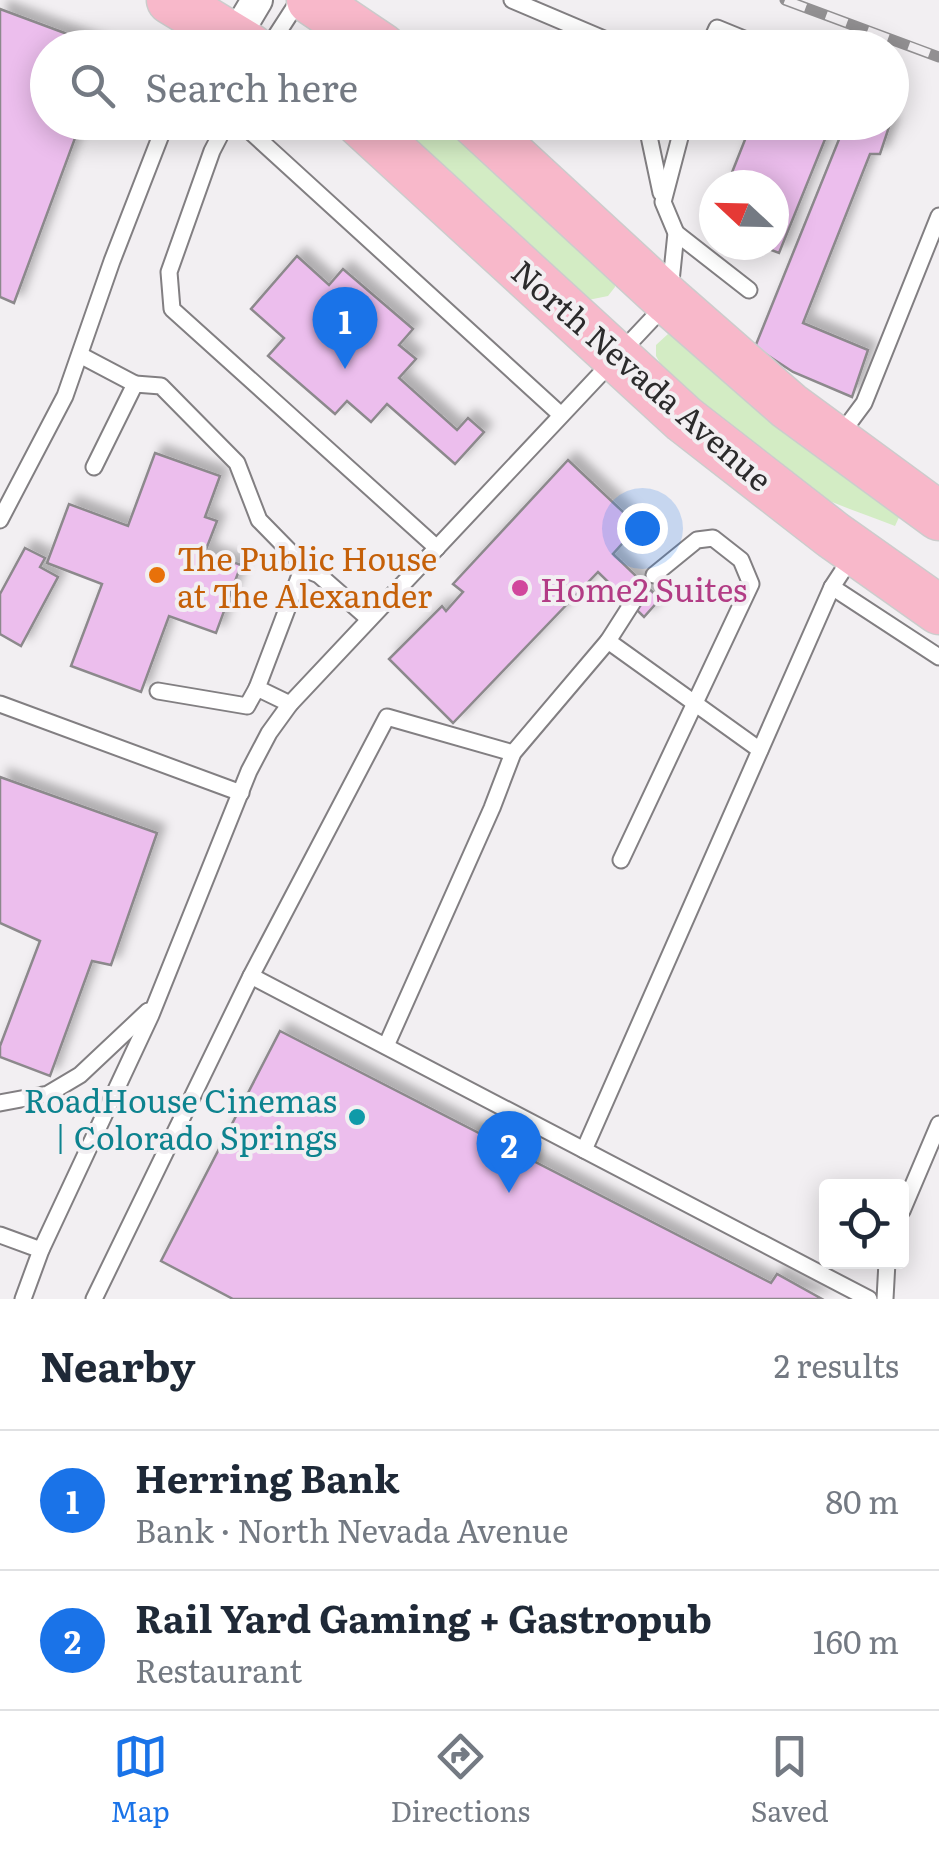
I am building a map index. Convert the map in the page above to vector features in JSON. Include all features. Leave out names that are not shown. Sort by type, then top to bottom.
[{"type":"main road","points":[[335,11],[359,30]]},
{"type":"main road","name":"North Nevada Avenue","points":[[380,140],[844,570],[939,610]]},
{"type":"main road","points":[[494,140],[668,301],[789,406],[937,509]]},
{"type":"lane","points":[[227,26],[299,0]]},
{"type":"lane","points":[[512,0],[577,30]]},
{"type":"lane","points":[[0,520],[65,396],[159,140]]},
{"type":"lane","points":[[218,140],[170,272],[172,309],[436,548]]},
{"type":"lane","points":[[260,140],[561,415]]},
{"type":"lane","points":[[650,140],[662,202],[676,233],[749,290]]},
{"type":"lane","points":[[662,202],[679,140]]},
{"type":"lane","points":[[835,441],[864,403],[939,216]]},
{"type":"lane","points":[[22,1299],[155,1005],[240,792],[269,732],[290,704],[668,301],[676,233]]},
{"type":"lane","points":[[80,355],[134,384],[161,386],[237,463],[258,520],[309,572],[319,575],[369,619]]},
{"type":"lane","points":[[94,467],[134,384]]},
{"type":"lane","points":[[621,860],[751,584],[740,560],[712,538],[697,540],[654,575]]},
{"type":"lane","points":[[584,1150],[760,750],[844,570],[939,658]]},
{"type":"lane","points":[[158,691],[248,706],[258,688],[294,583],[309,572]]},
{"type":"lane","points":[[386,1046],[513,753],[608,642],[640,592]]},
{"type":"lane","points":[[608,642],[760,750]]},
{"type":"lane","points":[[258,688],[290,704]]},
{"type":"lane","points":[[0,704],[240,792]]},
{"type":"lane","points":[[94,1299],[251,976],[387,718],[513,753]]},
{"type":"lane","points":[[251,976],[869,1299]]},
{"type":"lane","points":[[0,1103],[48,1094],[80,1075],[155,1005]]},
{"type":"lane","points":[[909,1195],[939,1124]]},
{"type":"lane","points":[[0,1235],[42,1250]]},
{"type":"lane","points":[[885,1299],[887,1269]]},
{"type":"green space","points":[[405,140],[471,140],[539,196],[614,275],[615,287],[608,296],[588,300],[527,241]]},
{"type":"green space","points":[[668,334],[684,339],[901,513],[895,526],[806,490],[760,457],[664,370],[656,356],[656,345]]},
{"type":"building","points":[[0,9],[57,30],[30,30],[30,140],[74,140],[14,303],[0,297]]},
{"type":"building","points":[[745,140],[825,140],[789,228],[789,170],[733,170]]},
{"type":"building","points":[[839,140],[885,140],[880,154],[870,154],[803,323],[868,350],[852,397],[793,372],[755,347]]},
{"type":"building","points":[[297,256],[329,285],[343,269],[413,329],[399,345],[416,359],[399,378],[457,430],[468,418],[484,432],[455,464],[387,404],[371,422],[347,401],[335,414],[268,356],[284,338],[251,309]]},
{"type":"building","name":"The Public House at The Alexander","points":[[155,453],[220,476],[205,517],[217,521],[205,552],[241,565],[216,633],[169,616],[141,692],[71,666],[102,584],[47,563],[69,504],[128,526]]},
{"type":"building","name":"Home2 Suites","points":[[568,460],[638,526],[613,554],[660,599],[644,617],[598,572],[453,723],[389,659],[442,606],[446,611],[463,592],[453,584]]},
{"type":"building","points":[[25,548],[45,558],[40,567],[58,577],[21,646],[0,634],[0,594]]},
{"type":"building","points":[[0,777],[157,833],[111,965],[92,961],[50,1076],[0,1057],[0,1046],[40,941],[0,923]]},
{"type":"building","points":[[280,1031],[771,1283],[777,1274],[822,1299],[233,1299],[161,1261]]},
{"type":"railway","points":[[785,0],[866,30]]},
{"type":"railway","points":[[909,46],[939,57]]},
{"type":"place","name":"Herring Bank","points":[[345,369]]},
{"type":"place","name":"The Public House at The Alexander","points":[[157,575]]},
{"type":"place","name":"Home2 Suites","points":[[520,588]]},
{"type":"place","name":"RoadHouse Cinemas | Colorado Springs","points":[[357,1117]]},
{"type":"place","name":"Rail Yard Gaming + Gastropub","points":[[509,1193]]}]
